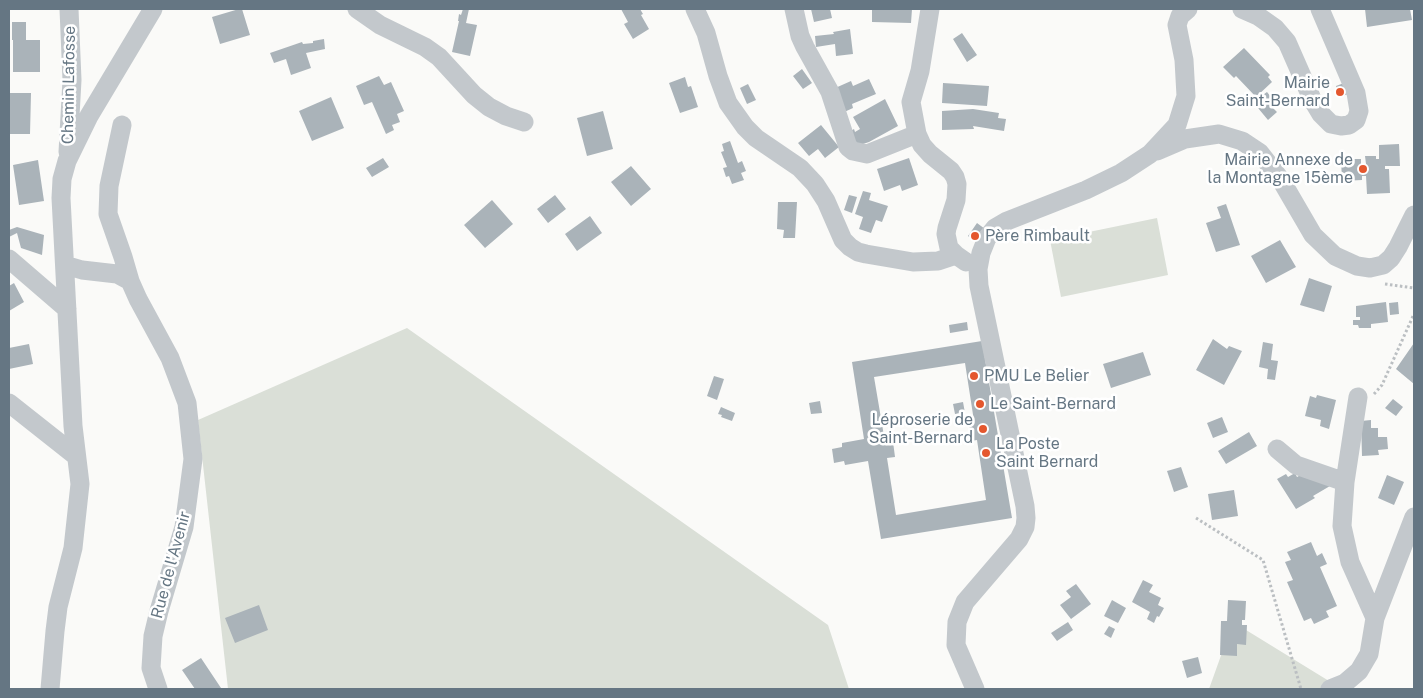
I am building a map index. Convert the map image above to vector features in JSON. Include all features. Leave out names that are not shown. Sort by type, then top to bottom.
[{"type":"street","name":"Chemin Lafosse","points":[[67,161],[72,80],[72,41],[69,9]]},
{"type":"street","points":[[50,689],[58,607],[73,548],[80,484],[73,426],[61,198],[62,179],[67,161],[89,116],[153,9]]},
{"type":"street","points":[[357,9],[380,25],[425,47],[439,57],[489,107],[506,116],[524,122]]},
{"type":"street","points":[[695,9],[706,33],[728,103],[745,127],[756,138],[800,168],[815,184],[826,201],[843,240],[850,247],[866,254],[913,262],[938,261],[956,255]]},
{"type":"street","points":[[794,9],[802,42],[830,92],[848,147],[853,151],[867,154],[917,134]]},
{"type":"street","points":[[930,9],[920,71],[911,102],[917,134],[922,145],[951,171],[957,184],[956,200],[946,234],[949,248],[956,255],[978,269]]},
{"type":"street","points":[[1150,154],[1177,126],[1186,96],[1184,60],[1177,25],[1180,16],[1188,9]]},
{"type":"street","points":[[1242,9],[1258,16],[1275,28],[1287,42],[1312,99],[1321,114],[1331,124],[1349,125],[1356,120],[1359,111],[1356,93],[1320,9]]},
{"type":"street","name":"Rue de l'Avenir","points":[[122,125],[109,186],[108,214],[130,281],[170,358],[187,403],[193,459],[184,527],[153,636],[151,668],[158,689]]},
{"type":"street","points":[[977,689],[956,645],[957,622],[965,602],[1019,538],[1025,527],[1026,518],[979,286],[978,269],[981,253],[987,238],[995,228],[1007,221],[1086,190],[1121,173],[1150,154],[1185,139],[1219,134],[1242,141],[1260,153],[1280,180],[1313,235],[1335,256],[1357,266],[1370,268],[1382,265],[1391,258],[1414,215]]},
{"type":"street","points":[[9,259],[67,309]]},
{"type":"street","points":[[65,265],[82,270],[117,274],[130,281]]},
{"type":"street","points":[[1358,396],[1342,526],[1350,562],[1375,618]]},
{"type":"street","points":[[9,403],[76,456]]},
{"type":"street","points":[[1277,449],[1296,465],[1346,482]]},
{"type":"street","points":[[1330,689],[1345,683],[1359,671],[1369,654],[1375,618],[1414,517]]},
{"type":"path","points":[[1358,396],[1370,398],[1382,385],[1414,314]]},
{"type":"path","points":[[1196,518],[1263,560],[1301,689]]},
{"type":"shaded area","points":[[1157,218],[1168,275],[1061,297],[1050,240]]},
{"type":"shaded area","points":[[407,328],[828,625],[849,689],[228,689],[198,420]]},
{"type":"shaded area","points":[[1233,622],[1342,689],[1209,689]]},
{"type":"building","points":[[242,9],[250,35],[220,44],[212,17]]},
{"type":"building","points":[[463,9],[469,9],[466,23],[477,25],[470,56],[452,52],[459,14],[461,15]]},
{"type":"building","points":[[621,9],[640,9],[643,14],[641,15],[649,29],[633,39],[624,24],[628,22]]},
{"type":"building","points":[[811,9],[830,9],[832,18],[814,22]]},
{"type":"building","points":[[872,9],[912,9],[911,23],[872,22]]},
{"type":"building","points":[[1365,9],[1410,9],[1412,20],[1367,27]]},
{"type":"building","points":[[12,22],[26,22],[26,40],[40,40],[40,72],[13,72]]},
{"type":"building","points":[[850,29],[853,54],[836,56],[835,44],[816,47],[815,36],[834,34],[833,32]]},
{"type":"building","points":[[962,33],[977,55],[967,62],[953,39]]},
{"type":"building","points":[[324,39],[325,49],[306,53],[311,68],[291,75],[286,59],[274,63],[270,53],[302,42],[303,44],[313,43],[313,41]]},
{"type":"building","points":[[1244,48],[1270,75],[1268,77],[1272,82],[1256,97],[1236,76],[1234,78],[1223,67]]},
{"type":"building","points":[[802,69],[812,83],[803,89],[793,76]]},
{"type":"building","points":[[379,76],[384,85],[391,82],[404,111],[397,114],[400,122],[392,125],[394,130],[386,134],[372,102],[364,105],[356,86]]},
{"type":"building","points":[[685,77],[688,87],[691,86],[698,107],[680,113],[669,83]]},
{"type":"building","points":[[869,79],[876,94],[852,104],[853,108],[842,113],[833,89],[851,81],[853,86]]},
{"type":"building","points":[[943,83],[989,86],[987,106],[942,103]]},
{"type":"building","points":[[1344,83],[1348,94],[1340,97],[1336,86]]},
{"type":"building","points":[[748,84],[756,100],[747,104],[740,88]]},
{"type":"building","points":[[1267,92],[1271,97],[1269,98],[1274,103],[1271,106],[1277,112],[1268,120],[1253,102]]},
{"type":"building","points":[[9,93],[31,93],[30,134],[9,134]]},
{"type":"building","points":[[331,97],[344,128],[312,141],[299,111]]},
{"type":"building","points":[[885,99],[898,126],[869,142],[854,147],[849,132],[854,129],[855,132],[860,129],[853,117]]},
{"type":"building","points":[[973,109],[999,113],[998,118],[1006,119],[1004,131],[973,126],[974,129],[942,130],[942,111]]},
{"type":"building","points":[[603,111],[613,149],[587,156],[577,118]]},
{"type":"building","points":[[821,125],[839,147],[825,158],[818,149],[809,156],[798,143]]},
{"type":"building","points":[[730,141],[738,163],[742,161],[746,171],[741,173],[744,180],[732,184],[729,176],[726,177],[723,168],[727,167],[721,152],[724,151],[722,144]]},
{"type":"building","name":"Mairie Annexe de la Montagne 15ème","points":[[1399,144],[1400,166],[1385,166],[1385,169],[1389,169],[1390,193],[1367,194],[1366,176],[1362,176],[1362,180],[1342,181],[1341,159],[1361,159],[1361,164],[1366,164],[1365,156],[1376,156],[1376,159],[1379,159],[1379,145]]},
{"type":"building","points":[[383,158],[389,167],[372,177],[366,168]]},
{"type":"building","points":[[909,158],[918,185],[902,191],[900,185],[884,191],[877,169]]},
{"type":"building","points":[[38,160],[44,201],[19,205],[13,165]]},
{"type":"building","points":[[631,166],[651,189],[631,206],[611,182]]},
{"type":"building","points":[[863,191],[871,193],[869,200],[888,206],[882,222],[876,220],[871,233],[859,229],[863,217],[855,214]]},
{"type":"building","points":[[555,195],[566,209],[548,223],[537,209]]},
{"type":"building","points":[[849,195],[857,197],[852,213],[844,210]]},
{"type":"building","points":[[492,200],[513,224],[485,248],[464,225]]},
{"type":"building","points":[[778,202],[797,202],[795,238],[783,238],[784,230],[777,229]]},
{"type":"building","points":[[1226,204],[1240,245],[1216,252],[1206,223],[1221,218],[1217,207]]},
{"type":"building","points":[[590,216],[602,233],[577,251],[565,234]]},
{"type":"building","points":[[977,223],[985,229],[976,242],[968,236]]},
{"type":"building","points":[[17,227],[44,235],[42,255],[21,248],[17,233],[9,237],[9,230]]},
{"type":"building","points":[[1280,240],[1296,267],[1266,283],[1251,256]]},
{"type":"building","points":[[1309,278],[1332,286],[1324,312],[1300,305]]},
{"type":"building","points":[[14,283],[24,302],[9,311],[9,286]]},
{"type":"building","points":[[1386,302],[1388,322],[1371,324],[1371,328],[1359,328],[1358,325],[1353,325],[1353,320],[1360,320],[1360,317],[1356,317],[1356,306]]},
{"type":"building","points":[[1398,302],[1399,314],[1390,315],[1389,303]]},
{"type":"building","points":[[967,322],[968,330],[950,333],[949,325]]},
{"type":"building","points":[[1213,339],[1227,349],[1229,346],[1242,351],[1224,385],[1196,370]]},
{"type":"building","points":[[982,341],[1012,518],[881,539],[868,461],[845,465],[844,461],[834,463],[832,449],[842,447],[842,443],[864,439],[852,362]],"holes":[[[965,363],[974,421],[969,422],[971,441],[977,440],[986,500],[896,515],[887,458],[895,457],[892,434],[884,436],[874,377]]]},
{"type":"building","points":[[1263,342],[1273,344],[1271,360],[1278,361],[1275,380],[1267,379],[1268,369],[1259,367]]},
{"type":"building","points":[[1414,343],[1414,384],[1396,369]]},
{"type":"building","points":[[29,344],[33,364],[9,369],[9,348]]},
{"type":"building","points":[[1143,352],[1151,375],[1111,388],[1103,364]]},
{"type":"building","points":[[714,376],[724,379],[717,400],[707,396]]},
{"type":"building","points":[[1317,395],[1336,400],[1329,429],[1320,426],[1321,420],[1305,416],[1310,396],[1316,398]]},
{"type":"building","points":[[1393,399],[1403,407],[1396,416],[1385,408]]},
{"type":"building","points":[[820,401],[822,413],[811,414],[809,403]]},
{"type":"building","points":[[963,402],[965,413],[955,414],[953,404]]},
{"type":"building","points":[[721,407],[735,413],[732,421],[718,414]]},
{"type":"building","points":[[1222,417],[1228,432],[1213,438],[1207,423]]},
{"type":"building","points":[[1371,420],[1371,428],[1378,428],[1378,437],[1387,437],[1388,449],[1378,450],[1379,455],[1362,456],[1361,421]]},
{"type":"building","points":[[1249,432],[1257,446],[1226,464],[1218,451]]},
{"type":"building","points":[[1181,467],[1188,487],[1174,492],[1167,471]]},
{"type":"building","points":[[1295,473],[1297,477],[1304,473],[1330,486],[1313,496],[1315,498],[1296,509],[1277,479],[1286,474],[1288,477]]},
{"type":"building","points":[[1387,475],[1404,482],[1394,505],[1378,498]]},
{"type":"building","points":[[1234,490],[1238,516],[1212,520],[1208,494]]},
{"type":"building","points":[[1311,542],[1317,556],[1322,553],[1327,564],[1320,567],[1337,606],[1326,611],[1329,617],[1314,624],[1311,618],[1304,621],[1287,582],[1293,580],[1285,562],[1291,560],[1287,552]]},
{"type":"building","points":[[1143,580],[1153,585],[1149,592],[1161,598],[1158,605],[1164,608],[1154,623],[1147,619],[1150,612],[1132,602]]},
{"type":"building","points":[[1076,584],[1091,604],[1071,619],[1060,605],[1071,597],[1066,591]]},
{"type":"building","points":[[1112,600],[1126,608],[1118,623],[1104,616]]},
{"type":"building","points":[[1228,600],[1246,601],[1245,620],[1242,620],[1242,625],[1247,625],[1246,645],[1237,644],[1237,656],[1220,655],[1221,621],[1227,621]]},
{"type":"building","points":[[259,605],[268,630],[235,643],[225,618]]},
{"type":"building","points":[[1068,622],[1073,630],[1057,641],[1051,633]]},
{"type":"building","points":[[1109,626],[1115,629],[1111,638],[1104,634]]},
{"type":"building","points":[[1198,657],[1202,673],[1187,678],[1182,661]]},
{"type":"building","points":[[201,658],[221,688],[195,689],[182,670]]},
{"type":"place","name":"Mairie Saint-Bernard","points":[[1340,92]]},
{"type":"place","name":"Mairie Annexe de la Montagne 15ème","points":[[1363,169]]},
{"type":"place","name":"Père Rimbault","points":[[975,236]]},
{"type":"place","name":"PMU Le Belier","points":[[974,376]]},
{"type":"place","name":"Le Saint-Bernard","points":[[980,404]]},
{"type":"place","name":"Léproserie de Saint-Bernard","points":[[983,429]]},
{"type":"place","name":"La Poste Saint Bernard","points":[[986,453]]}]
